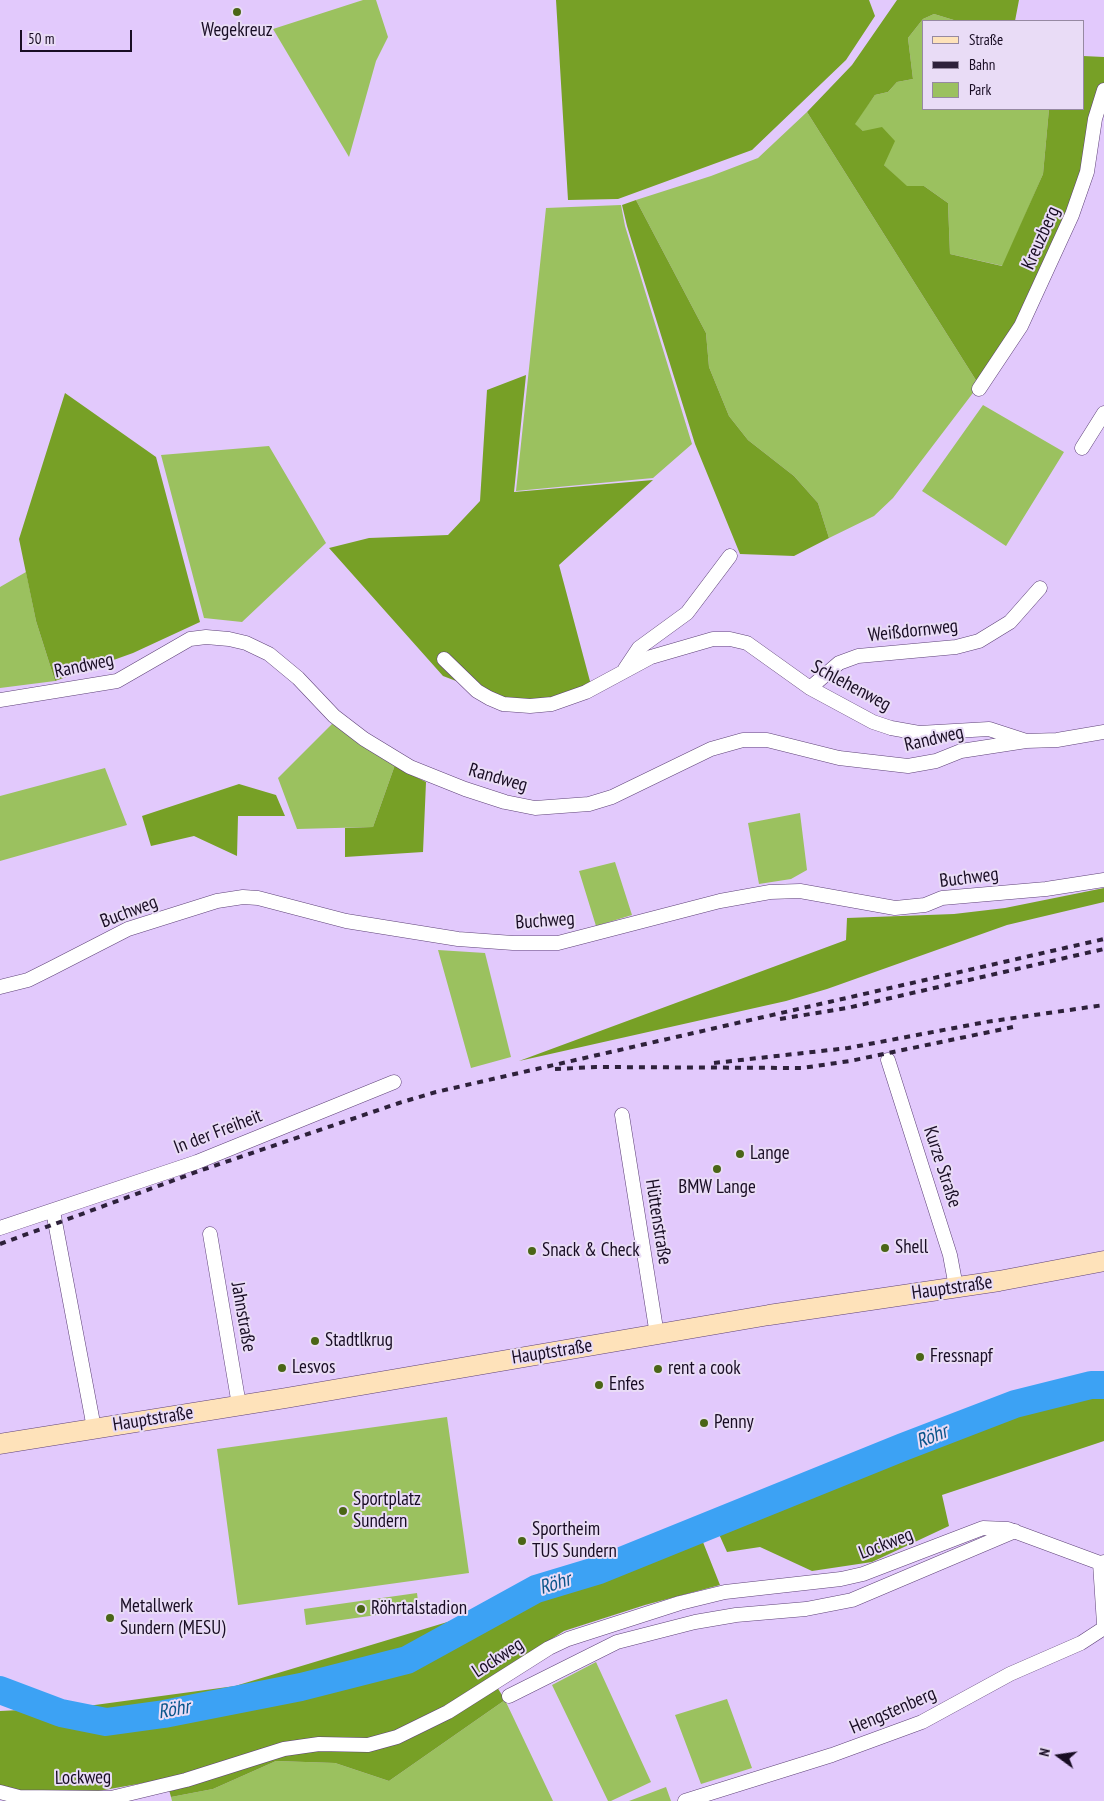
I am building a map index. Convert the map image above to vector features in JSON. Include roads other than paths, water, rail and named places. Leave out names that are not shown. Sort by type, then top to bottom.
[{"type":"main road","name":"Hauptstraße","points":[[0,1444],[769,1315],[1079,1267],[1104,1261]]},
{"type":"street","name":"Kreuzberg","points":[[979,389],[1021,326],[1067,228],[1084,184],[1091,157],[1095,120],[1104,90]]},
{"type":"street","points":[[1082,448],[1104,413]]},
{"type":"street","name":"Schlehenweg","points":[[625,670],[639,648],[687,613],[730,556]]},
{"type":"street","name":"Weißdornweg","points":[[810,688],[839,663],[858,656],[950,648],[979,641],[1010,622],[1040,588]]},
{"type":"street","name":"Randweg","points":[[0,700],[117,681],[190,639],[206,637],[229,639],[246,643],[268,654],[298,678],[334,716],[364,739],[410,767],[504,802],[535,808],[589,804],[612,797],[711,749],[743,740],[767,740],[839,758],[899,766],[918,765],[961,751],[1026,741]]},
{"type":"street","name":"Schlehenweg","points":[[444,659],[477,691],[503,704],[518,707],[566,700],[586,692],[651,657],[713,639],[730,639],[748,643],[810,688],[873,722],[892,728],[919,733],[989,729],[1026,741],[1057,740],[1098,733]]},
{"type":"street","points":[[1098,733],[1104,723]]},
{"type":"street","name":"Buchweg","points":[[0,987],[44,972],[128,929],[217,901],[243,896],[258,898],[346,921],[458,939],[558,943],[720,901],[770,892],[800,890],[895,908],[925,905],[942,898],[1046,889],[1104,880]]},
{"type":"street","name":"Kurze Straße","points":[[888,1060],[950,1255],[956,1287]]},
{"type":"street","name":"In der Freiheit","points":[[0,1228],[197,1162],[394,1082]]},
{"type":"street","name":"Hüttenstraße","points":[[622,1115],[657,1335]]},
{"type":"street","points":[[53,1211],[94,1428]]},
{"type":"street","name":"Jahnstraße","points":[[210,1234],[239,1405]]},
{"type":"street","name":"Lockweg","points":[[0,1792],[19,1797],[111,1798],[186,1780],[284,1749],[319,1744],[368,1745],[397,1737],[448,1712],[549,1648],[568,1639],[680,1603],[726,1592],[841,1579],[864,1574],[983,1528],[997,1527],[1016,1531],[1102,1563]]},
{"type":"street","name":"Lockweg","points":[[509,1696],[616,1642],[703,1620],[806,1609],[852,1600],[1016,1531]]},
{"type":"street","points":[[1102,1563],[1104,1624]]},
{"type":"street","name":"Hengstenberg","points":[[685,1801],[832,1755],[922,1722],[1010,1674],[1081,1643],[1104,1628]]},
{"type":"waterway","name":"Röhr","points":[[0,1690],[61,1713],[106,1722],[164,1714],[301,1687],[407,1660],[536,1589],[599,1570],[903,1447],[1015,1404],[1091,1385],[1104,1385]]},
{"type":"railway","points":[[0,1244],[199,1171],[436,1092],[1104,939]]},
{"type":"railway","points":[[780,1019],[847,1008],[1104,949]]},
{"type":"railway","points":[[714,1063],[848,1048],[986,1022],[1104,1005]]},
{"type":"railway","points":[[555,1069],[596,1067],[802,1068],[850,1061],[1018,1026]]},
{"type":"place","name":"Wegekreuz","points":[[237,12]]},
{"type":"place","name":"Lange","points":[[740,1154]]},
{"type":"place","name":"BMW Lange","points":[[717,1169]]},
{"type":"place","name":"Shell","points":[[885,1248]]},
{"type":"place","name":"Snack & Check","points":[[532,1251]]},
{"type":"place","name":"Stadtlkrug","points":[[315,1341]]},
{"type":"place","name":"Fressnapf","points":[[920,1357]]},
{"type":"place","name":"Lesvos","points":[[282,1368]]},
{"type":"place","name":"rent a cook","points":[[658,1369]]},
{"type":"place","name":"Enfes","points":[[599,1385]]},
{"type":"place","name":"Penny","points":[[704,1423]]},
{"type":"place","name":"Sportplatz Sundern","points":[[343,1511]]},
{"type":"place","name":"Sportheim TUS Sundern","points":[[522,1541]]},
{"type":"place","name":"Röhrtalstadion","points":[[361,1609]]},
{"type":"place","name":"Metallwerk Sundern (MESU)","points":[[110,1618]]}]
